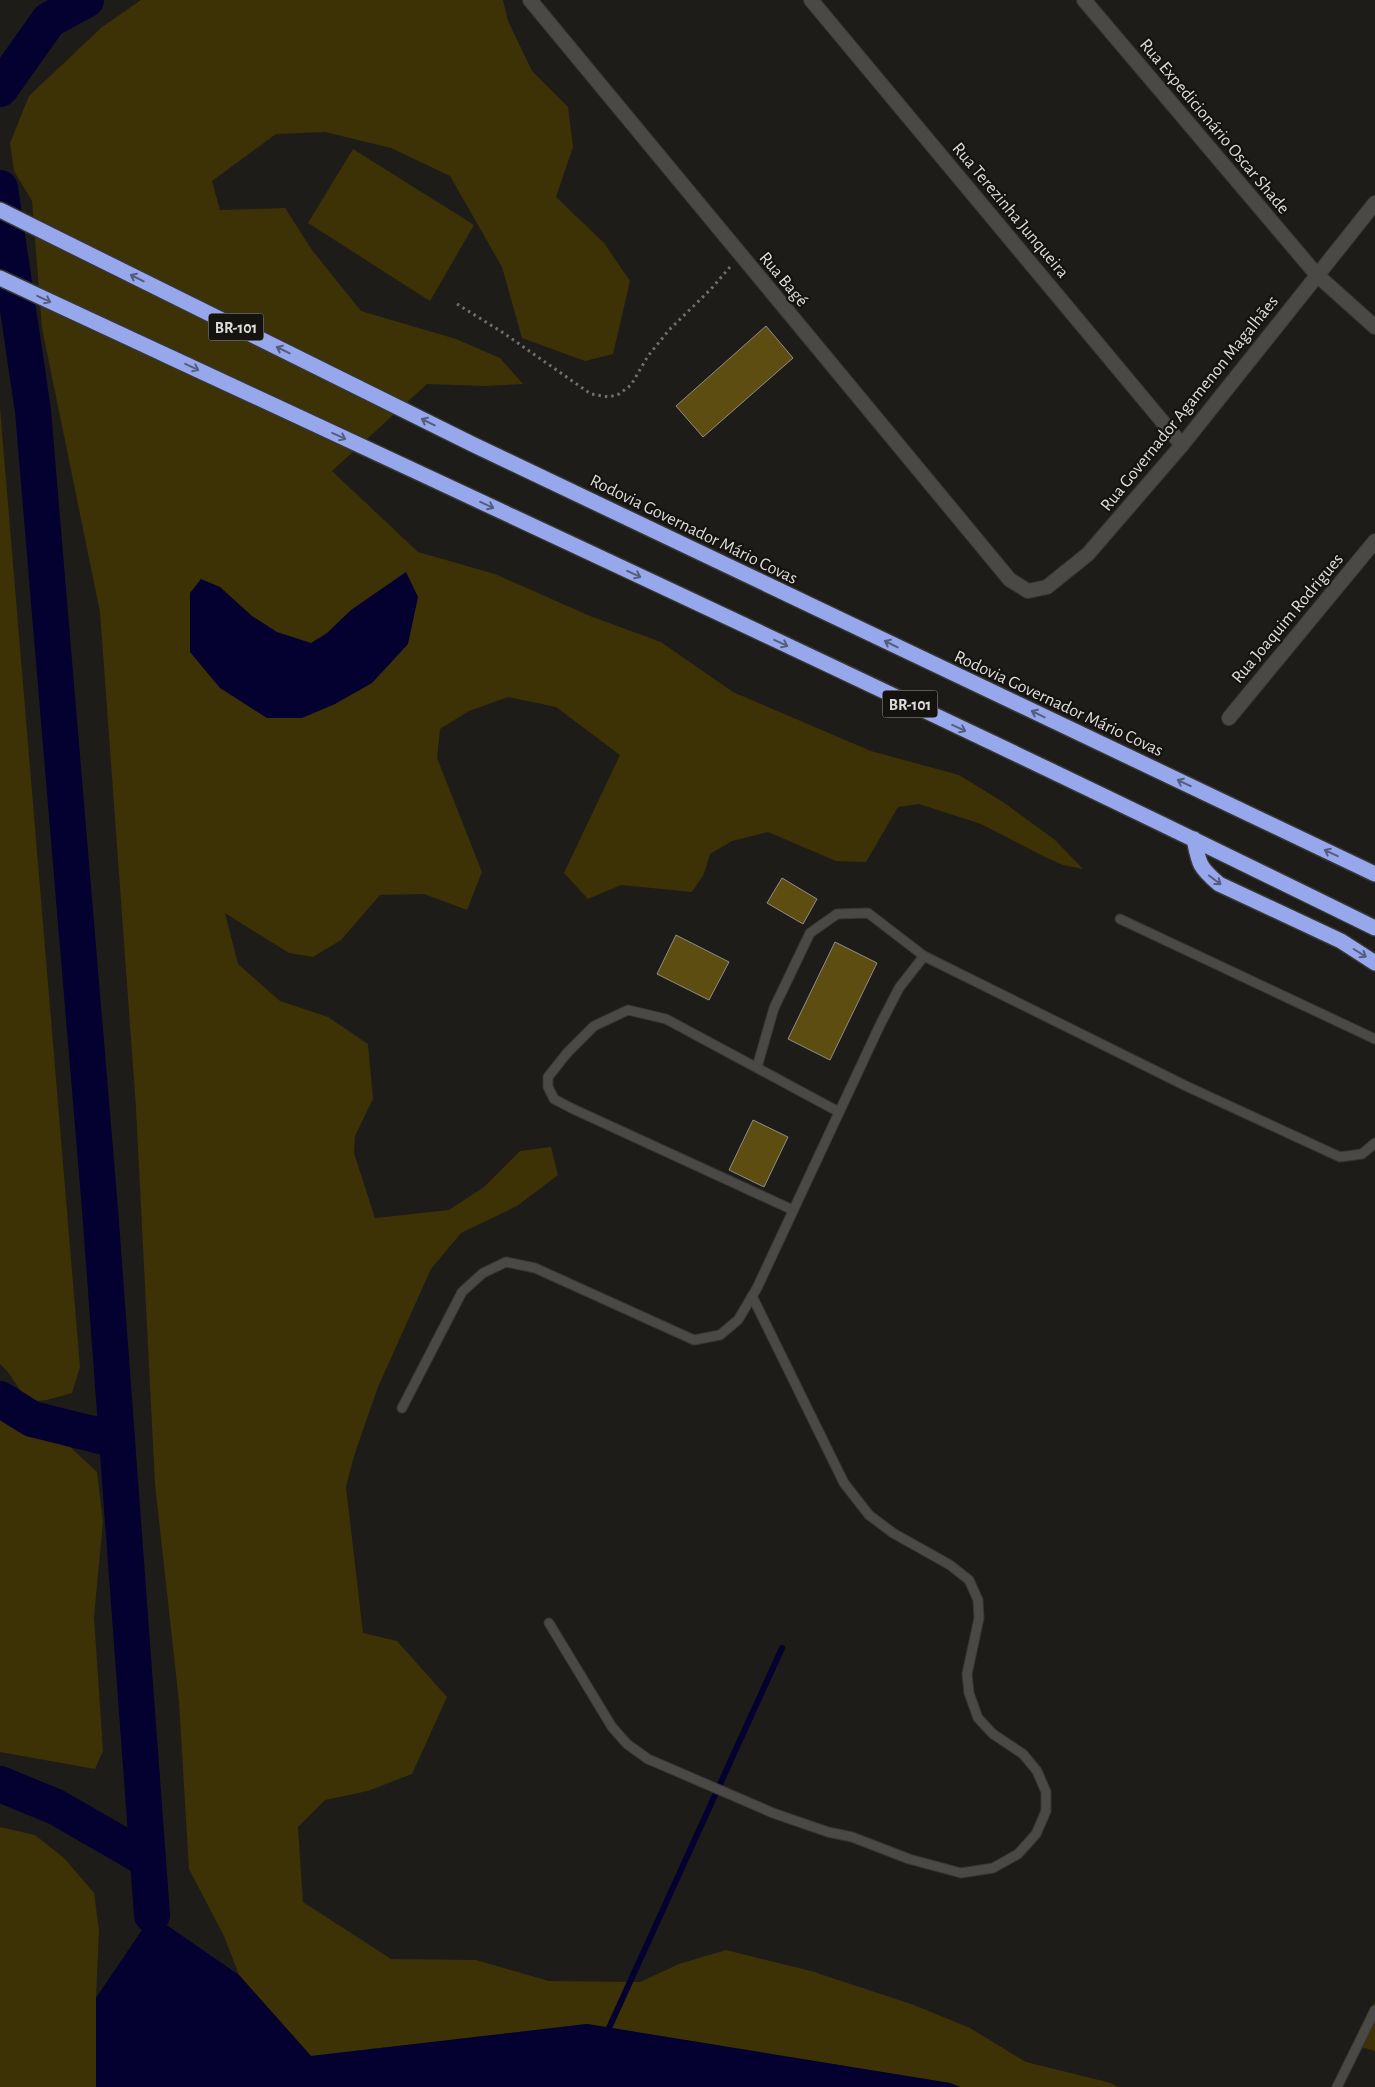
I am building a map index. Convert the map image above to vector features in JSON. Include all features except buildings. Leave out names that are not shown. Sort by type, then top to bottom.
[{"type":"highway","name":"Rodovia Governador Mário Covas","points":[[0,210],[472,444],[1375,874]]},
{"type":"highway","name":"BR-101","points":[[0,278],[443,484],[1194,839],[1375,928]]},
{"type":"highway","points":[[1194,839],[1198,863],[1219,884],[1341,941],[1375,963]]},
{"type":"street","name":"Rua Bagé","points":[[530,0],[543,13],[740,255],[1010,580]]},
{"type":"street","name":"Rua Terezinha Junqueira","points":[[811,0],[1182,445]]},
{"type":"street","name":"Rua Expedicionário Oscar Shade","points":[[1084,0],[1317,275],[1375,327]]},
{"type":"street","name":"Rua Governador Agamenon Magalhães","points":[[1010,580],[1028,590],[1047,586],[1088,554],[1182,445],[1375,203]]},
{"type":"street","name":"Rua Joaquim Rodrigues","points":[[1229,718],[1375,541]]},
{"type":"lane","points":[[757,1067],[774,1008],[810,933],[837,914],[868,913],[924,956],[1186,1086],[1340,1156],[1362,1154],[1375,1143]]},
{"type":"lane","points":[[1120,918],[1375,1039]]},
{"type":"lane","points":[[402,1408],[462,1292],[483,1273],[506,1262],[535,1268],[694,1340],[720,1336],[738,1320],[752,1296],[878,1027],[899,988],[924,956]]},
{"type":"lane","points":[[793,1210],[554,1099],[548,1087],[548,1077],[567,1053],[594,1026],[628,1010],[666,1019],[839,1112]]},
{"type":"lane","points":[[549,1624],[612,1727],[627,1744],[648,1759],[773,1813],[828,1832],[852,1837],[909,1859],[961,1873],[993,1868],[1018,1854],[1036,1834],[1046,1811],[1046,1792],[1037,1771],[1023,1754],[993,1734],[978,1718],[970,1693],[967,1674],[979,1618],[978,1600],[969,1580],[950,1565],[893,1533],[869,1516],[844,1482],[752,1296]]},
{"type":"lane","points":[[1337,2087],[1375,2010]]},
{"type":"path","points":[[457,304],[502,332],[591,394],[609,397],[619,394],[631,385],[648,356],[669,330],[711,289],[740,255]]},
{"type":"shaded area","points":[[141,0],[503,0],[508,21],[532,71],[568,107],[573,147],[556,197],[604,243],[630,281],[613,354],[585,361],[522,338],[502,267],[450,176],[391,148],[325,132],[276,134],[212,181],[220,210],[285,208],[312,250],[361,311],[456,339],[500,358],[523,384],[484,386],[427,384],[332,471],[418,552],[495,574],[590,616],[661,642],[733,692],[871,751],[959,775],[1003,802],[1055,840],[1083,869],[1063,865],[1047,858],[981,824],[919,804],[898,807],[866,862],[836,861],[768,832],[732,841],[710,854],[704,874],[692,892],[621,885],[588,899],[564,873],[620,755],[556,707],[508,697],[469,711],[440,729],[437,758],[482,872],[467,910],[424,894],[380,895],[341,940],[313,957],[289,953],[225,913],[238,964],[280,1001],[328,1017],[368,1044],[373,1099],[355,1136],[354,1153],[375,1218],[449,1210],[484,1187],[520,1151],[551,1147],[558,1175],[517,1206],[461,1233],[431,1269],[378,1387],[354,1456],[346,1487],[363,1633],[397,1641],[447,1697],[412,1774],[368,1791],[325,1800],[298,1827],[303,1902],[391,1959],[476,1960],[549,1981],[640,1982],[679,1964],[726,1950],[811,1971],[914,2005],[970,2028],[1026,2062],[1111,2083],[1118,2087],[960,2087],[950,2083],[587,2024],[311,2056],[239,1975],[224,1936],[189,1869],[179,1702],[155,1484],[136,1108],[100,612],[42,328],[32,201],[14,171],[10,143],[29,96],[102,27]]},
{"type":"shaded area","points":[[353,149],[474,225],[430,301],[308,223]]},
{"type":"shaded area","points":[[0,408],[80,1367],[72,1393],[47,1400],[28,1402],[8,1372],[0,1364]]},
{"type":"shaded area","points":[[406,572],[418,597],[408,644],[372,683],[335,704],[302,718],[267,718],[220,688],[190,652],[190,593],[201,579],[220,587],[252,616],[277,632],[311,643],[327,633],[351,610]]},
{"type":"shaded area","points":[[0,1416],[12,1423],[57,1435],[97,1472],[103,1522],[94,1617],[103,1751],[95,1769],[0,1752]]},
{"type":"shaded area","points":[[0,1827],[35,1835],[64,1858],[94,1893],[99,1930],[96,1998],[96,2087],[0,2087]]},
{"type":"shaded area","points":[[152,1915],[239,1975],[311,2056],[587,2024],[950,2083],[960,2087],[96,2087],[96,1998]]},
{"type":"shaded area","points":[[1375,2001],[1375,2051],[1354,2045]]},
{"type":"waterway","points":[[0,89],[49,20],[86,0]]},
{"type":"waterway","points":[[0,188],[33,411],[100,1209],[152,1915]]},
{"type":"waterway","points":[[0,1399],[32,1419],[117,1440]]},
{"type":"waterway","points":[[609,2028],[782,1648]]},
{"type":"waterway","points":[[0,1784],[56,1807],[148,1860]]}]
